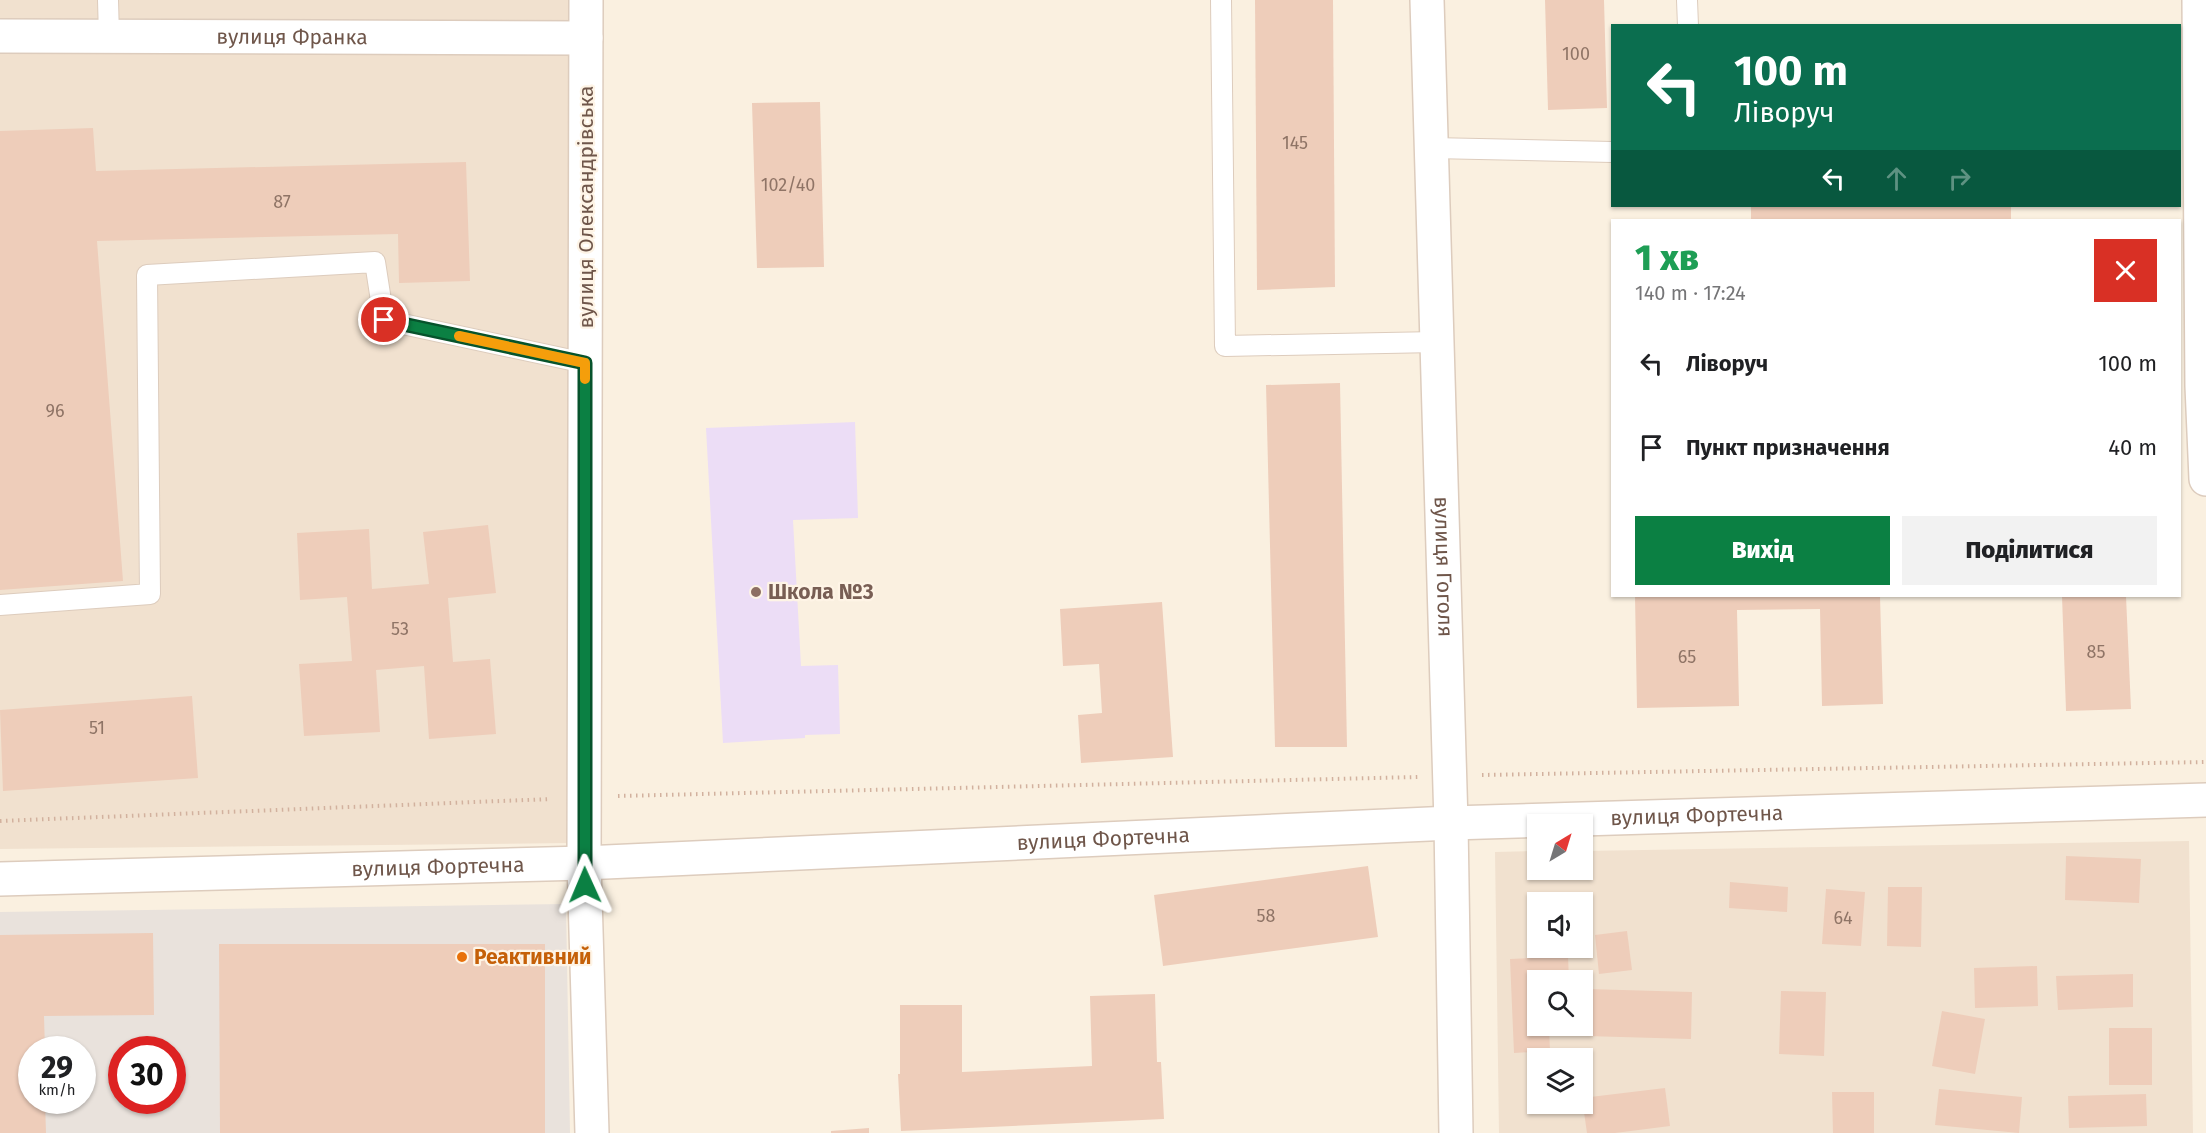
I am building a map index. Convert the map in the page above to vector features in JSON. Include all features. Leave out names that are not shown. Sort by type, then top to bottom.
[{"type":"street","name":"вулиця Олександрівська","points":[[586,0],[584,863],[592,1133]]},
{"type":"street","name":"вулиця Гоголя","points":[[1427,0],[1451,824],[1456,1133]]},
{"type":"street","points":[[2199,0],[2206,479]]},
{"type":"street","name":"вулиця Франка","points":[[0,36],[586,38]]},
{"type":"street","name":"вулиця Фортечна","points":[[0,879],[584,863],[1451,824],[2206,800]]},
{"type":"lane","points":[[108,0],[109,36]]},
{"type":"lane","points":[[1221,0],[1225,346],[1437,342]]},
{"type":"lane","points":[[1687,0],[1688,24]]},
{"type":"lane","points":[[1431,148],[1611,152]]},
{"type":"lane","points":[[0,605],[150,594],[147,274],[375,262],[384,320],[585,363]]},
{"type":"path","points":[[0,821],[585,797],[1449,776],[2206,762]]},
{"type":"shaded area","points":[[0,0],[571,0],[572,843],[0,849]]},
{"type":"shaded area","name":"Школа №3","points":[[855,422],[858,518],[793,520],[801,666],[838,665],[840,734],[723,743],[706,428]]},
{"type":"shaded area","points":[[2189,841],[2193,1133],[1499,1133],[1495,852],[1527,851],[1527,880],[1593,880],[1593,851]]},
{"type":"shaded area","points":[[566,904],[570,1133],[0,1133],[0,912]]},
{"type":"building","points":[[1255,0],[1333,0],[1335,287],[1257,290]]},
{"type":"building","points":[[1545,0],[1604,0],[1607,108],[1548,110]]},
{"type":"building","points":[[820,102],[824,267],[757,268],[752,103]]},
{"type":"building","points":[[93,128],[96,171],[466,162],[470,281],[399,283],[398,234],[97,241],[123,581],[0,590],[0,131]]},
{"type":"building","points":[[1751,207],[2011,207],[2011,219],[1751,219]]},
{"type":"building","points":[[1340,383],[1347,747],[1275,747],[1266,385]]},
{"type":"building","points":[[488,525],[496,593],[448,598],[453,662],[490,659],[496,734],[429,739],[424,666],[376,670],[380,732],[304,736],[299,664],[352,661],[347,597],[300,600],[297,533],[369,529],[372,589],[429,584],[423,532]]},
{"type":"building","points":[[1635,597],[1880,597],[1883,704],[1822,706],[1820,609],[1737,610],[1739,706],[1637,708]]},
{"type":"building","points":[[2062,597],[2126,597],[2131,709],[2066,711]]},
{"type":"building","points":[[1162,602],[1173,757],[1081,763],[1078,715],[1102,713],[1099,664],[1063,666],[1060,609]]},
{"type":"building","points":[[192,696],[198,778],[3,791],[0,710]]},
{"type":"building","points":[[2066,856],[2141,859],[2139,903],[2065,900]]},
{"type":"building","points":[[1368,866],[1378,937],[1163,966],[1154,895]]},
{"type":"building","points":[[1730,882],[1788,887],[1787,912],[1729,908]]},
{"type":"building","points":[[1888,887],[1922,887],[1921,947],[1887,946]]},
{"type":"building","points":[[1826,889],[1865,892],[1861,946],[1822,944]]},
{"type":"building","points":[[1627,931],[1632,970],[1599,974],[1595,935]]},
{"type":"building","points":[[153,933],[154,1015],[44,1016],[45,1036],[18,1036],[18,1114],[45,1114],[46,1133],[0,1133],[0,935]]},
{"type":"building","points":[[219,944],[545,944],[545,1133],[220,1133]]},
{"type":"building","points":[[1568,958],[1569,970],[1527,970],[1527,1036],[1549,1036],[1550,1048],[1527,1048],[1527,1052],[1514,1053],[1510,959]]},
{"type":"building","points":[[2037,966],[2038,1006],[1975,1008],[1974,968]]},
{"type":"building","points":[[2133,974],[2133,1007],[2058,1010],[2056,976]]},
{"type":"building","points":[[1593,989],[1692,992],[1691,1039],[1586,1036],[1593,1036]]},
{"type":"building","points":[[1781,991],[1826,992],[1824,1056],[1779,1054]]},
{"type":"building","points":[[1155,994],[1157,1062],[1161,1062],[1164,1119],[901,1131],[898,1074],[900,1074],[900,1005],[962,1005],[962,1072],[1092,1066],[1090,996]]},
{"type":"building","points":[[1942,1011],[1985,1019],[1975,1074],[1932,1066]]},
{"type":"building","points":[[2109,1028],[2152,1028],[2152,1085],[2109,1085]]},
{"type":"building","points":[[1665,1088],[1670,1126],[1615,1133],[1587,1133],[1584,1114],[1593,1114],[1593,1097]]},
{"type":"building","points":[[1939,1089],[2022,1097],[2019,1133],[1935,1125]]},
{"type":"building","points":[[1832,1092],[1874,1092],[1874,1133],[1833,1133]]},
{"type":"building","points":[[2146,1094],[2147,1126],[2069,1128],[2068,1096]]},
{"type":"building","points":[[869,1128],[869,1133],[831,1133],[831,1131]]},
{"type":"slow traffic","points":[[459,336],[585,363],[585,379]]},
{"type":"place","name":"Школа №3","points":[[756,592]]},
{"type":"place","name":"Реактивний","points":[[462,957]]},
{"type":"route","points":[[384,320],[585,363],[585,885]]}]
